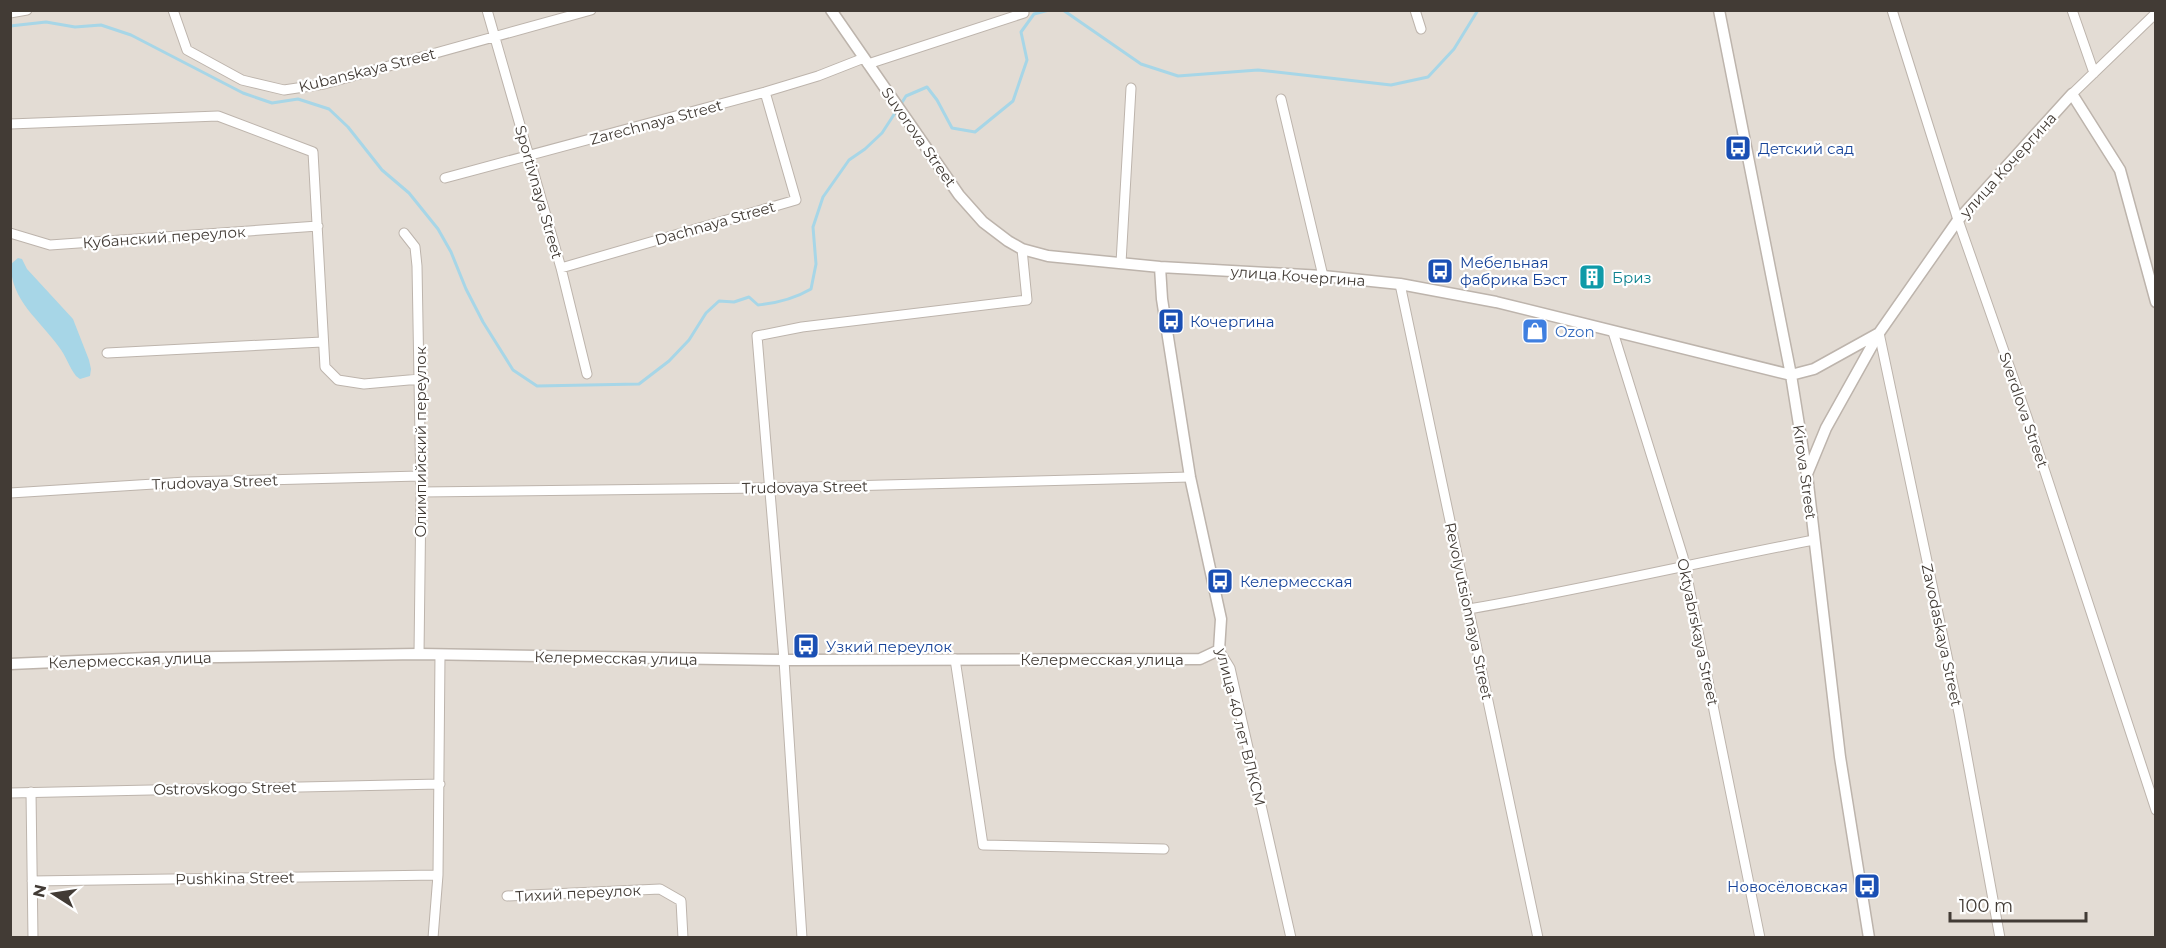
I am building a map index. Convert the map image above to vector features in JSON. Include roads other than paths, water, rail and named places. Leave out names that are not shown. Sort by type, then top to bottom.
[{"type":"street","points":[[10,13],[27,10]]},
{"type":"street","name":"Kubanskaya Street","points":[[173,10],[188,50],[242,80],[284,90],[324,84],[591,10]]},
{"type":"street","name":"Sportivnaya Street","points":[[487,10],[561,268],[587,374]]},
{"type":"street","name":"Suvorova Street","points":[[831,10],[959,195],[983,222],[1022,249]]},
{"type":"street","points":[[1415,10],[1421,28]]},
{"type":"street","name":"Kirova Street","points":[[1719,10],[1791,375],[1806,475],[1840,758],[1869,938]]},
{"type":"street","name":"Sverdlova Street","points":[[1892,10],[1958,220],[2027,417],[2156,810]]},
{"type":"street","points":[[2072,10],[2094,73]]},
{"type":"street","name":"Zarechnaya Street","points":[[445,178],[765,92],[1024,13]]},
{"type":"street","name":"улица Кочергина","points":[[1806,475],[1837,406],[1879,333],[1958,220],[2072,94],[2156,13]]},
{"type":"street","points":[[1121,263],[1131,88]]},
{"type":"street","name":"Dachnaya Street","points":[[561,268],[796,200],[765,92]]},
{"type":"street","points":[[2072,94],[2120,170],[2156,302]]},
{"type":"street","points":[[1281,99],[1323,276]]},
{"type":"street","points":[[10,124],[218,116],[314,152],[325,367],[338,380],[364,384],[420,379]]},
{"type":"street","name":"Кубанский переулок","points":[[10,233],[50,245],[318,226]]},
{"type":"street","name":"Олимпийский переулок","points":[[404,233],[415,247],[417,266],[421,492],[419,654]]},
{"type":"street","points":[[802,938],[784,660],[757,336],[802,327],[1027,300],[1022,249]]},
{"type":"street","name":"улица Кочергина","points":[[1022,249],[1048,256],[1160,267],[1323,276],[1401,284],[1496,302],[1791,375],[1814,369],[1879,333]]},
{"type":"street","name":"улица 40 лет ВЛКСМ","points":[[1160,267],[1162,299],[1190,477],[1221,619],[1219,650],[1230,668],[1291,938]]},
{"type":"street","name":"Revolyutsionnaya Street","points":[[1401,284],[1538,938]]},
{"type":"street","name":"Oktyabrskaya Street","points":[[1612,332],[1684,565],[1760,938]]},
{"type":"street","name":"Zavodaskaya Street","points":[[1879,333],[1959,713],[2000,938]]},
{"type":"street","points":[[107,353],[322,342]]},
{"type":"street","name":"Trudovaya Street","points":[[10,493],[186,482],[420,476]]},
{"type":"street","name":"Trudovaya Street","points":[[421,492],[769,488],[1190,477]]},
{"type":"street","points":[[1469,609],[1580,590],[1684,565],[1814,540]]},
{"type":"street","name":"Келермесская улица","points":[[10,664],[147,658],[419,654],[784,660],[1200,659],[1219,650]]},
{"type":"street","points":[[433,938],[438,875],[440,655]]},
{"type":"street","points":[[955,659],[983,845],[1164,849]]},
{"type":"street","name":"Ostrovskogo Street","points":[[10,793],[440,784]]},
{"type":"street","points":[[31,792],[33,938]]},
{"type":"street","name":"Pushkina Street","points":[[32,881],[438,875]]},
{"type":"street","name":"Тихий переулок","points":[[507,896],[660,889],[681,901],[683,938]]},
{"type":"water","points":[[18,258],[22,259],[27,269],[73,319],[89,360],[90,376],[80,379],[76,376],[59,347],[21,299],[15,288],[11,264]]},
{"type":"waterway","points":[[901,104],[906,96],[927,87],[952,128],[975,132],[1013,101],[1027,60],[1021,32],[1034,14],[1049,10]]},
{"type":"waterway","points":[[1063,10],[1141,64],[1178,76],[1258,70],[1391,85],[1428,77],[1454,49],[1478,10]]},
{"type":"waterway","points":[[10,26],[46,22],[75,27],[101,25],[131,35],[243,93],[272,103],[298,99],[329,109],[348,127],[382,170],[409,193],[438,229],[483,322],[513,370],[537,386],[639,384],[669,361],[689,340],[706,313],[719,301],[734,302],[749,297],[758,305],[779,302],[811,289],[816,264],[813,227],[823,197],[849,160],[882,133],[897,110]]},
{"type":"place","name":"Детский сад","points":[[1738,148]]},
{"type":"place","name":"Мебельная фабрика Бэст","points":[[1440,271]]},
{"type":"place","name":"Бриз","points":[[1592,277]]},
{"type":"place","name":"Кочергина","points":[[1171,321]]},
{"type":"place","name":"Ozon","points":[[1535,331]]},
{"type":"place","name":"Келермесская","points":[[1220,581]]},
{"type":"place","name":"Узкий переулок","points":[[806,646]]},
{"type":"place","name":"Новосёловская","points":[[1867,886]]}]
